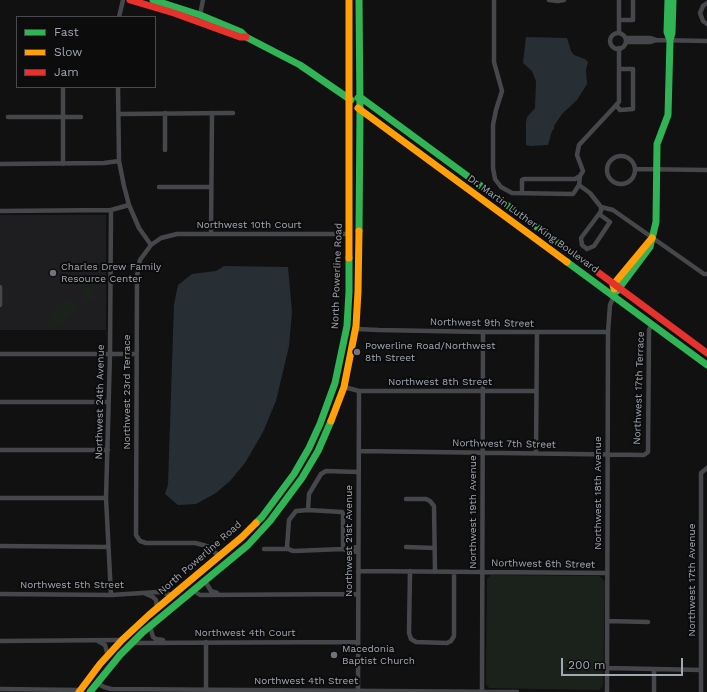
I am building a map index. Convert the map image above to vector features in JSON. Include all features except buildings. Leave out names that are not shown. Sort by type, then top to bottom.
[{"type":"main road","name":"Dr. Martin Luther King Boulevard","points":[[130,0],[174,13],[240,37],[246,37]]},
{"type":"main road","name":"Dr. Martin Luther King Boulevard","points":[[153,0],[200,15],[241,32],[246,37],[284,56],[349,98],[360,110],[707,364]]},
{"type":"main road","name":"North Powerline Road","points":[[80,691],[100,664],[122,640],[173,595],[220,557],[262,517],[294,474],[309,448],[320,424],[335,383],[347,326],[349,292],[349,0]]},
{"type":"main road","name":"North Powerline Road","points":[[90,692],[120,654],[150,626],[248,545],[270,521],[295,488],[318,451],[344,387],[352,356],[356,329],[358,292],[360,110],[359,0]]},
{"type":"main road","points":[[668,0],[667,32],[670,40]]},
{"type":"main road","points":[[614,296],[616,286],[650,247],[656,222],[657,144],[668,115],[669,106],[670,40],[672,33],[673,0]]},
{"type":"main road","points":[[349,98],[360,98]]},
{"type":"main road","name":"Dr. Martin Luther King Boulevard","points":[[360,98],[707,353]]},
{"type":"main road","points":[[349,234],[356,245],[359,256]]},
{"type":"main road","points":[[338,372],[339,382],[344,387]]},
{"type":"main road","points":[[335,383],[340,397]]},
{"type":"main road","points":[[294,474],[295,488]]},
{"type":"main road","points":[[286,485],[288,491],[287,499]]},
{"type":"main road","points":[[194,591],[194,583],[198,575]]},
{"type":"main road","points":[[169,611],[173,595]]},
{"type":"main road","points":[[97,683],[100,664]]},
{"type":"street","points":[[119,16],[123,0]]},
{"type":"street","points":[[200,15],[203,0]]},
{"type":"street","points":[[494,0],[494,62],[502,91],[493,124],[494,179],[501,187],[512,193],[573,194],[579,185],[582,168],[577,155],[579,145],[619,102],[619,48]]},
{"type":"street","points":[[549,0],[564,0]]},
{"type":"street","points":[[618,33],[619,0]]},
{"type":"street","points":[[619,20],[633,20],[633,0]]},
{"type":"street","points":[[707,4],[703,6],[700,13],[703,21],[707,24]]},
{"type":"street","points":[[618,33],[622,34],[626,40]]},
{"type":"street","points":[[618,33],[612,36],[610,41],[613,46],[619,48],[624,46],[626,40]]},
{"type":"street","points":[[626,40],[650,38],[656,40],[707,41]]},
{"type":"street","points":[[616,105],[620,110],[633,109],[633,69],[619,69]]},
{"type":"street","points":[[63,88],[63,164]]},
{"type":"street","points":[[118,88],[119,162],[129,205],[139,228],[151,245]]},
{"type":"street","points":[[165,113],[165,150]]},
{"type":"street","points":[[211,234],[212,113]]},
{"type":"street","points":[[119,114],[233,114]]},
{"type":"street","points":[[8,117],[81,117]]},
{"type":"street","points":[[621,156],[625,156],[633,161],[636,169],[633,179],[625,184],[615,183],[611,180],[607,171],[610,162],[616,157],[621,156]]},
{"type":"street","points":[[0,164],[119,162]]},
{"type":"street","points":[[636,169],[707,170]]},
{"type":"street","points":[[522,194],[522,180],[524,179],[575,179],[580,176]]},
{"type":"street","points":[[579,185],[590,193],[601,207],[613,210],[704,274],[707,274]]},
{"type":"street","points":[[159,187],[211,187]]},
{"type":"street","points":[[0,211],[111,210],[129,205]]},
{"type":"street","points":[[599,214],[610,222],[594,246],[587,249],[582,245],[581,238],[601,211],[601,207]]},
{"type":"street","name":"Northwest 24th Avenue","points":[[111,210],[110,354],[106,498],[111,595]]},
{"type":"street","name":"Northwest 10th Court","points":[[151,245],[161,238],[177,234],[349,234]]},
{"type":"street","name":"Northwest 23rd Terrace","points":[[151,245],[140,260],[137,276],[136,535],[140,541],[146,543],[195,543],[203,545],[209,547],[220,557]]},
{"type":"street","points":[[0,287],[0,305]]},
{"type":"street","name":"Northwest 18th Avenue","points":[[607,692],[608,332],[610,306],[614,296]]},
{"type":"street","name":"Northwest 17th Terrace","points":[[648,452],[649,330],[652,324]]},
{"type":"street","name":"Northwest 9th Street","points":[[356,329],[483,332],[608,332]]},
{"type":"street","name":"Northwest 19th Avenue","points":[[482,692],[483,332]]},
{"type":"street","points":[[536,453],[537,332]]},
{"type":"street","points":[[0,354],[136,354]]},
{"type":"street","name":"Northwest 8th Street","points":[[344,387],[359,391],[536,391]]},
{"type":"street","name":"Northwest 21st Avenue","points":[[358,691],[359,391]]},
{"type":"street","points":[[0,402],[108,402]]},
{"type":"street","points":[[0,450],[108,450]]},
{"type":"street","name":"Northwest 7th Street","points":[[358,451],[644,455],[648,452]]},
{"type":"street","name":"Northwest 17th Avenue","points":[[701,692],[701,473],[705,469]]},
{"type":"street","points":[[308,510],[309,494],[323,473],[326,471],[358,472]]},
{"type":"street","points":[[0,498],[106,498]]},
{"type":"street","points":[[406,499],[426,499],[434,506],[435,572]]},
{"type":"street","points":[[288,549],[288,520],[296,511],[308,510],[342,512],[343,549]]},
{"type":"street","points":[[0,546],[108,547]]},
{"type":"street","points":[[406,547],[434,548]]},
{"type":"street","points":[[264,549],[343,549],[348,552],[358,549]]},
{"type":"street","name":"Northwest 6th Street","points":[[358,570],[607,574]]},
{"type":"street","points":[[410,571],[409,633],[411,639],[416,642],[447,643],[451,641],[454,636],[454,572]]},
{"type":"street","points":[[206,581],[211,591],[220,595]]},
{"type":"street","points":[[194,591],[200,595],[358,594]]},
{"type":"street","name":"Northwest 5th Street","points":[[0,594],[111,595],[158,592],[173,595]]},
{"type":"street","points":[[144,594],[153,597],[156,600],[157,609]]},
{"type":"street","points":[[607,621],[648,622]]},
{"type":"street","points":[[150,626],[153,637],[168,642]]},
{"type":"street","points":[[98,640],[105,645],[108,656]]},
{"type":"street","points":[[0,641],[122,640]]},
{"type":"street","points":[[206,642],[206,691]]},
{"type":"street","name":"Northwest 4th Court","points":[[132,643],[358,642]]},
{"type":"street","points":[[607,668],[701,670]]},
{"type":"street","points":[[654,670],[654,692]]},
{"type":"street","name":"Northwest 4th Street","points":[[97,683],[111,689],[206,691],[517,692]]},
{"type":"street","points":[[0,690],[80,691]]},
{"type":"shaded area","points":[[526,37],[567,38],[571,51],[574,55],[585,59],[588,62],[586,70],[587,84],[577,100],[562,114],[554,126],[548,145],[526,145],[527,117],[535,108],[536,81],[532,71],[523,63]]},
{"type":"shaded area","name":"Charles Drew Family Resource Center","points":[[0,215],[106,215],[106,330],[0,330]]},
{"type":"shaded area","points":[[224,266],[288,267],[292,312],[289,346],[276,401],[263,432],[245,463],[230,481],[216,493],[196,504],[178,505],[165,494],[168,485],[174,304],[178,285],[192,274],[216,271]]},
{"type":"shaded area","points":[[84,282],[94,282],[94,300],[84,300]]},
{"type":"shaded area","points":[[67,298],[75,307],[74,312],[54,329],[46,321]]},
{"type":"shaded area","points":[[491,575],[599,576],[605,581],[603,686],[600,690],[489,688],[486,684],[487,579]]},
{"type":"traffic: fast","points":[[153,0],[200,15],[241,32],[246,37],[300,65],[351,100]]},
{"type":"traffic: fast","points":[[359,0],[359,231]]},
{"type":"traffic: fast","points":[[668,0],[667,32],[670,40]]},
{"type":"traffic: fast","points":[[617,291],[650,247],[656,222],[657,144],[668,115],[670,40],[672,33],[673,0]]},
{"type":"traffic: fast","points":[[358,98],[360,97],[564,247]]},
{"type":"traffic: fast","points":[[256,523],[294,474],[309,448],[320,424],[335,383],[347,326],[349,258]]},
{"type":"traffic: fast","points":[[567,262],[707,365]]},
{"type":"traffic: fast","points":[[90,692],[120,655],[143,632],[248,545],[270,521],[302,478],[318,451],[331,421]]},
{"type":"traffic: slow","points":[[349,0],[349,258]]},
{"type":"traffic: slow","points":[[358,108],[567,262]]},
{"type":"traffic: slow","points":[[331,421],[344,387],[356,326],[359,231]]},
{"type":"traffic: slow","points":[[614,289],[613,285],[652,238]]},
{"type":"traffic: slow","points":[[79,692],[100,664],[122,640],[149,615],[242,537],[256,523]]},
{"type":"traffic: jam","points":[[130,0],[174,13],[240,37],[246,37]]},
{"type":"traffic: jam","points":[[564,247],[707,353]]},
{"type":"place","name":"Charles Drew Family Resource Center","points":[[53,273]]},
{"type":"place","name":"Powerline Road/Northwest 8th Street","points":[[357,352]]},
{"type":"place","name":"Macedonia Baptist Church","points":[[334,655]]}]
